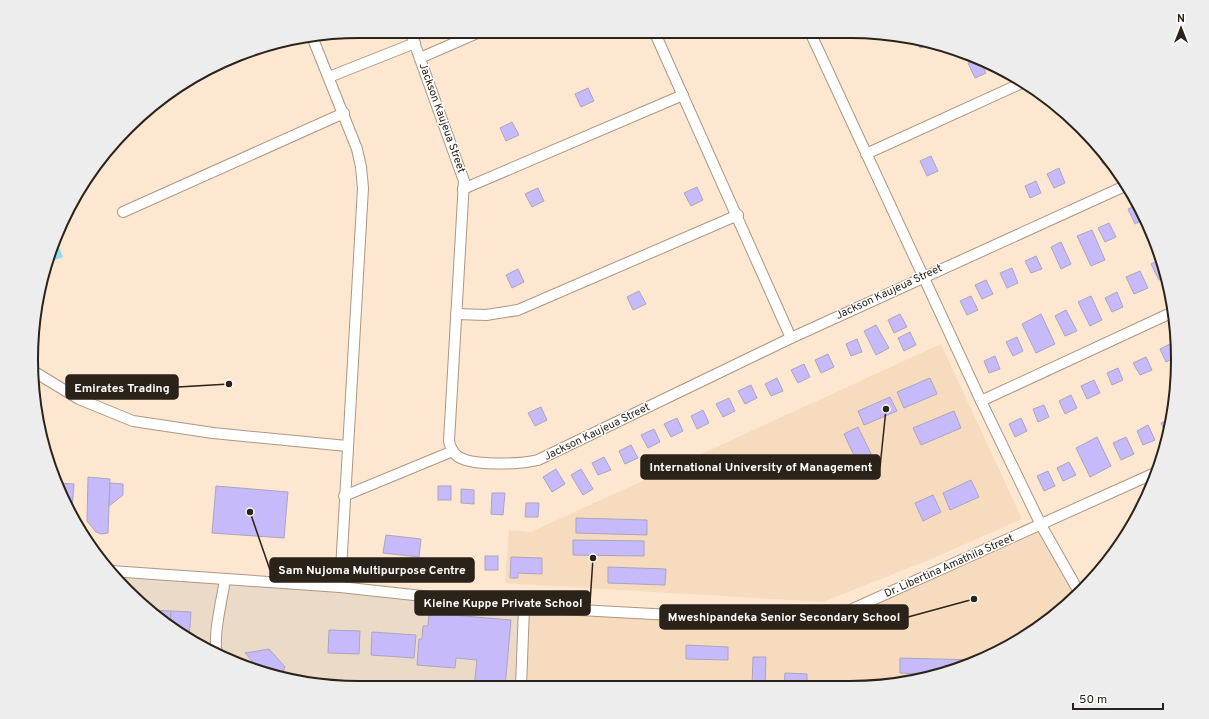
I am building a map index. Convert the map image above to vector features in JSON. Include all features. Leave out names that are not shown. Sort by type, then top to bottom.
[{"type":"street","name":"Jackson Kaujeua Street","points":[[413,38],[463,175],[449,441],[453,451],[463,459],[471,461],[521,464],[538,460],[791,338],[922,277],[1121,188]]},
{"type":"street","points":[[420,58],[466,38]]},
{"type":"street","points":[[657,38],[738,215],[791,338]]},
{"type":"street","points":[[815,38],[922,277],[981,401],[1041,525],[1076,587]]},
{"type":"street","points":[[314,42],[344,113],[357,149],[361,167],[362,188],[340,587]]},
{"type":"street","points":[[329,77],[415,43]]},
{"type":"street","points":[[866,154],[1017,85]]},
{"type":"street","points":[[463,189],[683,95]]},
{"type":"street","points":[[123,212],[344,113]]},
{"type":"street","points":[[456,314],[486,315],[518,310],[738,215]]},
{"type":"street","points":[[981,401],[1168,315]]},
{"type":"street","points":[[39,374],[79,399],[133,421],[212,433],[347,446]]},
{"type":"street","points":[[344,496],[453,451]]},
{"type":"street","name":"Dr. Libertina Amathila Street","points":[[119,572],[340,587],[524,607],[690,616],[828,620],[1150,475]]},
{"type":"street","points":[[216,647],[216,638],[225,580]]},
{"type":"street","points":[[521,681],[524,607]]},
{"type":"shaded area","points":[[941,344],[1022,519],[936,557],[823,602],[505,583],[509,530],[531,532]]},
{"type":"shaded area","points":[[1041,525],[1076,587],[1045,615],[1028,627],[992,648],[953,664],[912,675],[850,681],[521,681],[524,607],[828,620]]},
{"type":"shaded area","points":[[119,572],[524,607],[521,681],[338,680],[297,675],[276,670],[236,657],[217,648],[181,627],[164,615],[132,587]]},
{"type":"water","points":[[59,246],[63,257],[55,260],[54,258]]},
{"type":"building","points":[[971,61],[983,67],[986,73],[975,78],[968,63]]},
{"type":"building","points":[[588,88],[594,101],[581,107],[575,94]]},
{"type":"building","points":[[512,122],[519,135],[506,141],[500,128]]},
{"type":"building","points":[[931,156],[938,171],[927,176],[920,161]]},
{"type":"building","points":[[1059,168],[1065,183],[1054,188],[1047,174]]},
{"type":"building","points":[[1036,181],[1041,193],[1030,198],[1025,186]]},
{"type":"building","points":[[697,187],[703,200],[691,206],[684,193]]},
{"type":"building","points":[[538,188],[544,201],[532,207],[525,194]]},
{"type":"building","points":[[1133,207],[1140,221],[1135,224],[1128,209]]},
{"type":"building","points":[[1109,223],[1116,237],[1105,242],[1098,228]]},
{"type":"building","points":[[1092,230],[1105,260],[1091,266],[1077,236]]},
{"type":"building","points":[[1061,242],[1071,264],[1061,269],[1051,247]]},
{"type":"building","points":[[1036,256],[1042,269],[1031,273],[1025,261]]},
{"type":"building","points":[[1156,262],[1161,279],[1159,280],[1151,264]]},
{"type":"building","points":[[1012,268],[1018,283],[1007,288],[1000,273]]},
{"type":"building","points":[[518,269],[524,282],[512,288],[506,275]]},
{"type":"building","points":[[1140,271],[1148,288],[1134,294],[1126,277]]},
{"type":"building","points":[[986,280],[993,294],[982,299],[975,285]]},
{"type":"building","points":[[639,291],[646,304],[633,310],[627,297]]},
{"type":"building","points":[[1117,292],[1123,307],[1112,312],[1105,298]]},
{"type":"building","points":[[971,296],[978,310],[967,315],[960,301]]},
{"type":"building","points":[[1091,296],[1102,320],[1090,326],[1078,302]]},
{"type":"building","points":[[1066,310],[1077,331],[1065,336],[1055,316]]},
{"type":"building","points":[[900,314],[907,327],[894,333],[888,320]]},
{"type":"building","points":[[1041,314],[1055,344],[1036,353],[1022,324]]},
{"type":"building","points":[[876,325],[889,348],[876,355],[864,331]]},
{"type":"building","points":[[910,332],[916,345],[904,351],[898,338]]},
{"type":"building","points":[[1017,337],[1023,351],[1013,356],[1006,342]]},
{"type":"building","points":[[857,339],[862,352],[851,356],[846,344]]},
{"type":"building","points":[[1170,344],[1171,360],[1166,362],[1160,349]]},
{"type":"building","points":[[828,354],[834,367],[821,373],[815,360]]},
{"type":"building","points":[[995,356],[1000,369],[989,373],[984,361]]},
{"type":"building","points":[[1146,357],[1152,370],[1140,375],[1133,363]]},
{"type":"building","points":[[804,364],[810,377],[798,383],[791,370]]},
{"type":"building","points":[[1118,368],[1123,380],[1112,385],[1107,373]]},
{"type":"building","points":[[777,378],[783,391],[771,396],[765,384]]},
{"type":"building","points":[[930,378],[937,394],[904,408],[897,392]]},
{"type":"building","points":[[1094,380],[1100,393],[1087,399],[1081,386]]},
{"type":"building","points":[[751,385],[757,398],[745,404],[738,391]]},
{"type":"building","points":[[1071,395],[1077,408],[1065,414],[1059,401]]},
{"type":"building","points":[[890,397],[897,411],[864,425],[858,411]]},
{"type":"building","points":[[729,398],[735,411],[723,417],[716,404]]},
{"type":"building","points":[[1044,405],[1049,417],[1038,422],[1033,409]]},
{"type":"building","points":[[541,407],[547,420],[535,426],[528,413]]},
{"type":"building","points":[[703,410],[709,423],[697,429],[691,416]]},
{"type":"building","points":[[954,411],[961,428],[921,445],[913,428]]},
{"type":"building","points":[[677,418],[683,431],[671,437],[664,424]]},
{"type":"building","points":[[1021,418],[1027,431],[1015,437],[1009,424]]},
{"type":"building","points":[[1165,421],[1163,428],[1161,423]]},
{"type":"building","points":[[1148,425],[1155,440],[1143,445],[1137,431]]},
{"type":"building","points":[[858,427],[880,472],[865,479],[844,434]]},
{"type":"building","points":[[654,429],[660,442],[648,448],[641,435]]},
{"type":"building","points":[[1097,437],[1111,466],[1090,477],[1076,448]]},
{"type":"building","points":[[1126,437],[1134,454],[1121,460],[1113,443]]},
{"type":"building","points":[[631,445],[638,458],[625,464],[619,451]]},
{"type":"building","points":[[604,457],[611,470],[598,475],[592,463]]},
{"type":"building","points":[[1069,462],[1076,475],[1063,481],[1057,468]]},
{"type":"building","points":[[556,469],[565,484],[552,492],[543,477]]},
{"type":"building","points":[[581,469],[593,489],[583,495],[571,475]]},
{"type":"building","points":[[1048,471],[1055,486],[1044,491],[1037,476]]},
{"type":"building","points":[[88,477],[110,479],[108,533],[101,534],[96,532],[87,521]]},
{"type":"building","points":[[971,480],[979,497],[950,510],[943,493]]},
{"type":"building","points":[[62,483],[74,484],[72,505]]},
{"type":"building","points":[[110,483],[123,484],[123,495],[109,506]]},
{"type":"building","points":[[216,486],[288,492],[284,538],[212,533]]},
{"type":"building","points":[[438,486],[451,486],[451,500],[438,500]]},
{"type":"building","points":[[461,489],[474,490],[474,504],[461,503]]},
{"type":"building","points":[[492,493],[505,493],[503,515],[491,514]]},
{"type":"building","points":[[933,495],[941,512],[923,521],[915,503]]},
{"type":"building","points":[[526,503],[539,503],[538,517],[525,517]]},
{"type":"building","points":[[576,518],[647,520],[647,535],[576,533]]},
{"type":"building","points":[[386,535],[421,539],[419,557],[383,553]]},
{"type":"building","points":[[573,540],[644,541],[644,556],[573,555]]},
{"type":"building","points":[[485,556],[498,556],[498,570],[485,570]]},
{"type":"building","points":[[511,557],[542,558],[542,574],[518,573],[518,578],[510,578]]},
{"type":"building","points":[[608,567],[666,569],[665,585],[608,583]]},
{"type":"building","points":[[159,610],[171,611],[170,620]]},
{"type":"building","points":[[171,611],[191,612],[190,632],[181,627],[170,620]]},
{"type":"building","points":[[429,613],[511,620],[506,681],[475,681],[477,660],[456,658],[455,668],[417,665],[419,639],[422,639],[423,626],[428,626]]},
{"type":"building","points":[[329,630],[360,631],[359,654],[328,653]]},
{"type":"building","points":[[372,632],[416,635],[414,658],[371,655]]},
{"type":"building","points":[[686,645],[728,647],[728,660],[686,659]]},
{"type":"building","points":[[269,649],[285,667],[283,672],[254,663],[245,653]]},
{"type":"building","points":[[753,657],[766,657],[765,681],[752,681]]},
{"type":"building","points":[[900,658],[965,660],[917,674],[900,673]]},
{"type":"building","points":[[785,673],[807,674],[807,681],[784,681]]},
{"type":"place","name":"Emirates Trading","points":[[229,384]]},
{"type":"place","name":"International University of Management","points":[[886,409]]},
{"type":"place","name":"Sam Nujoma Multipurpose Centre","points":[[250,512]]},
{"type":"place","name":"Kleine Kuppe Private School","points":[[593,558]]},
{"type":"place","name":"Mweshipandeka Senior Secondary School","points":[[974,599]]}]
